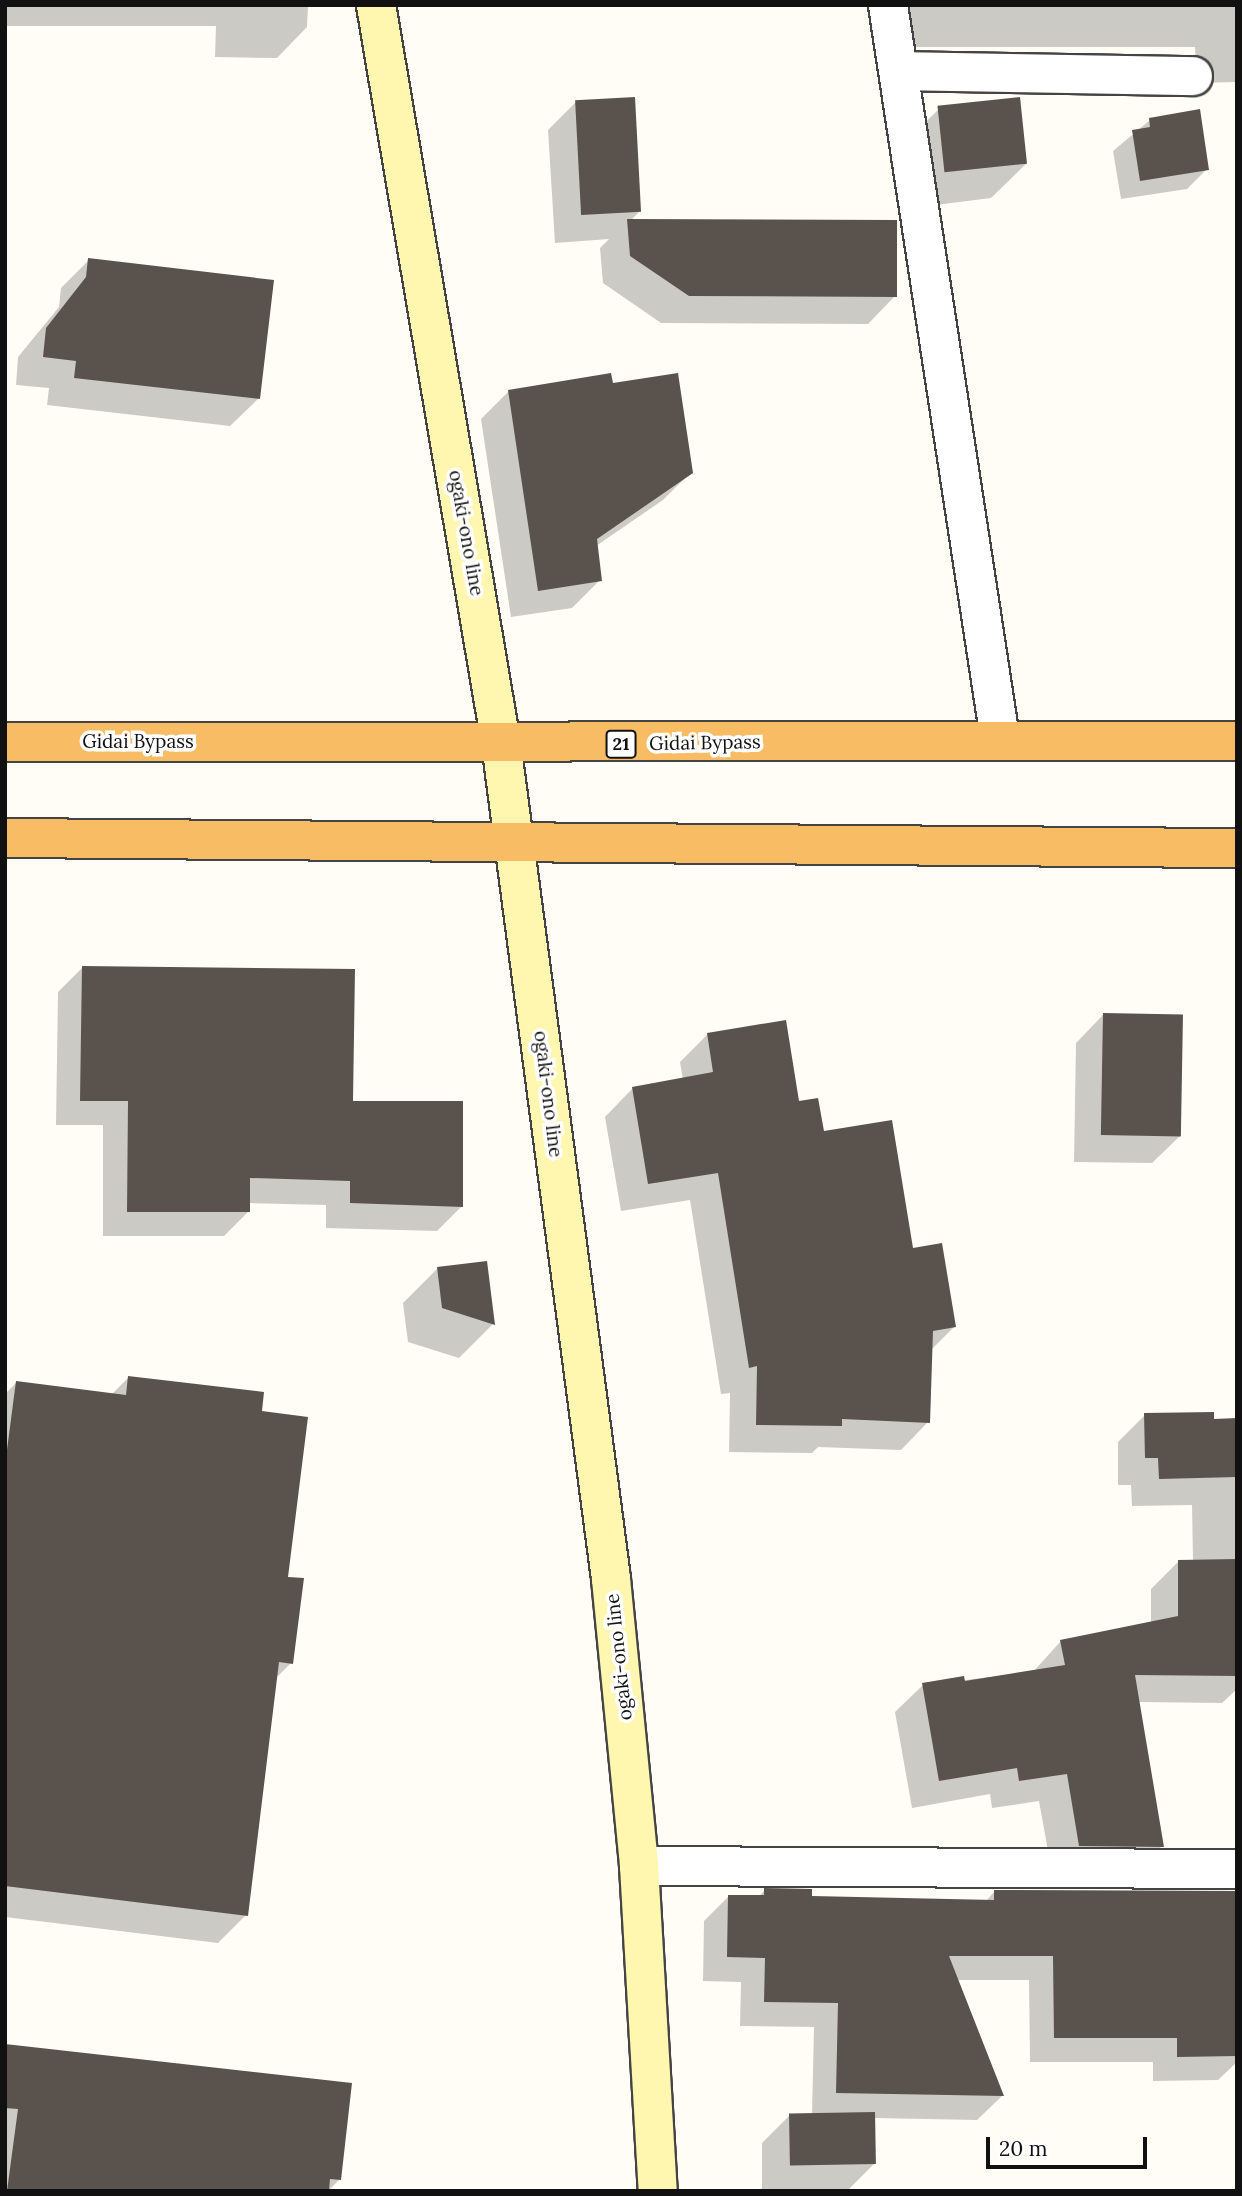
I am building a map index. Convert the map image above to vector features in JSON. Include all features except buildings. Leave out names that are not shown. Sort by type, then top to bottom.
[{"type":"highway","name":"Gidai Bypass","points":[[5,742],[501,743],[1000,739],[1237,741]]},
{"type":"highway","points":[[5,838],[1237,848]]},
{"type":"main road","name":"ogaki-ono line","points":[[376,5],[501,743],[611,1579],[639,1866],[659,2191]]},
{"type":"street","points":[[888,5],[1000,739]]},
{"type":"street","points":[[900,71],[1193,76]]},
{"type":"street","points":[[639,1866],[1237,1869]]}]
